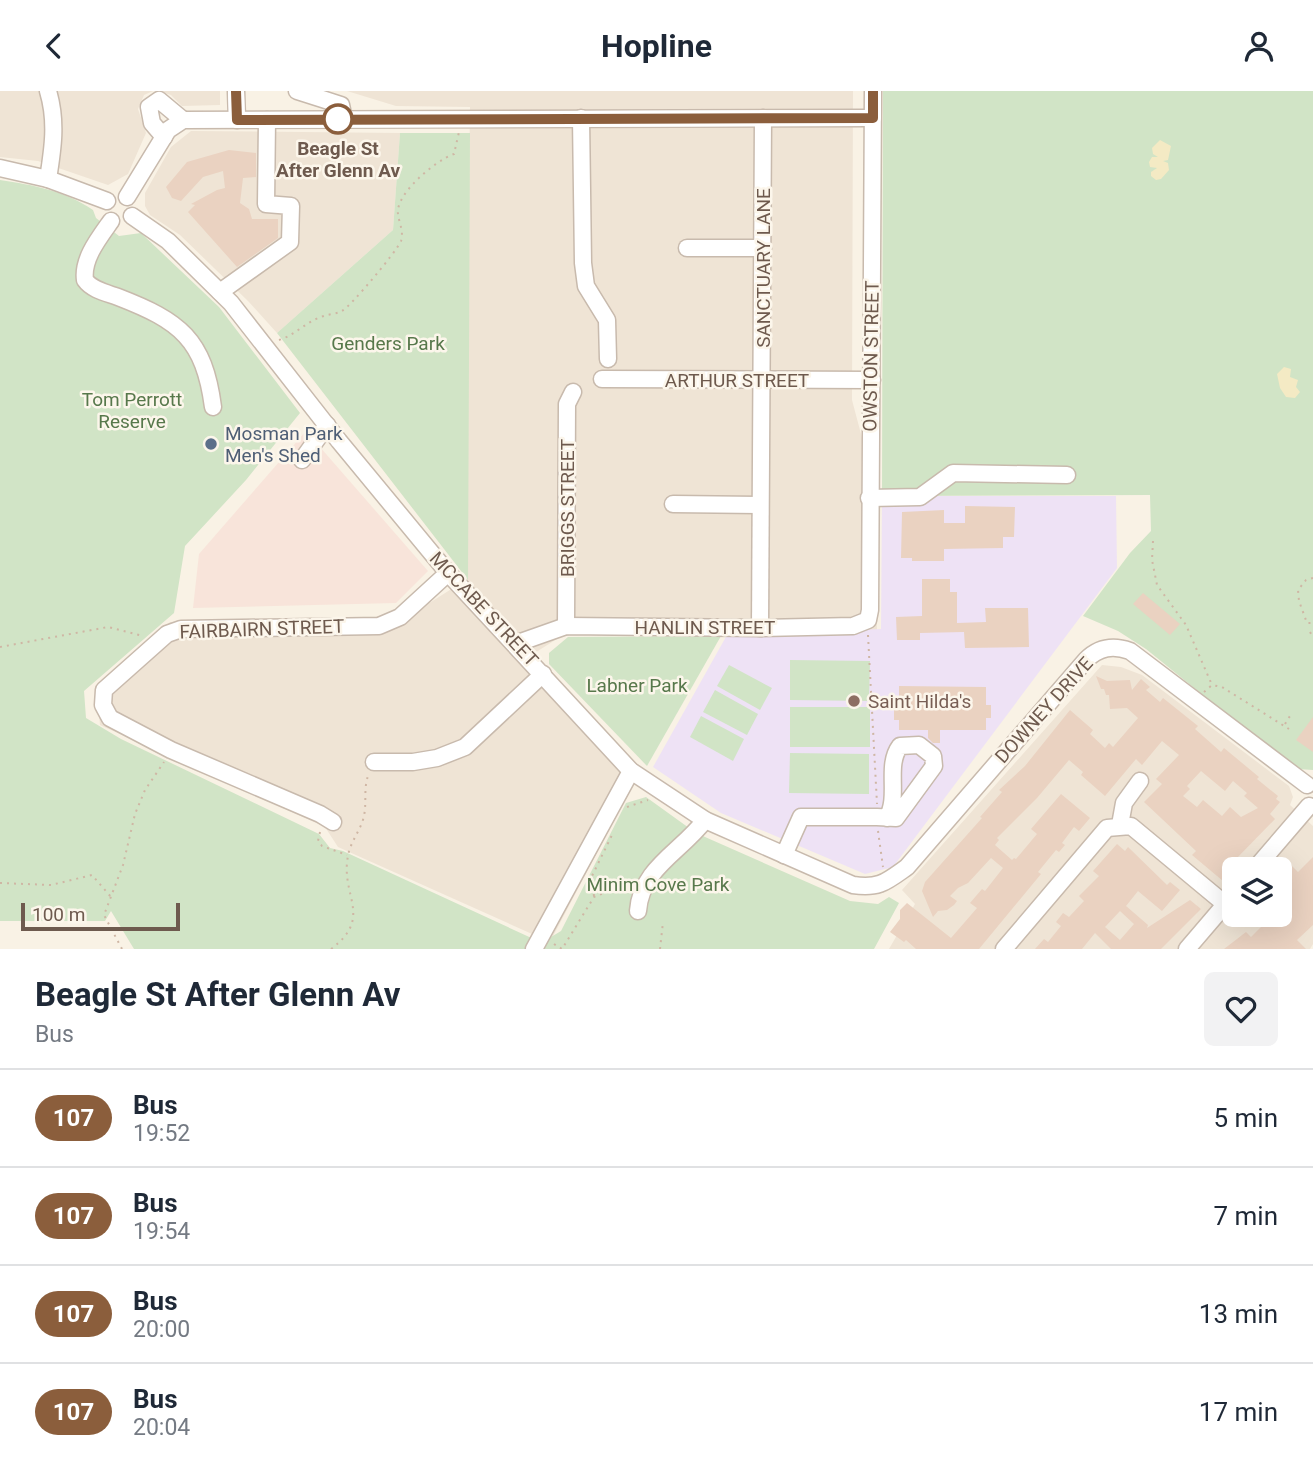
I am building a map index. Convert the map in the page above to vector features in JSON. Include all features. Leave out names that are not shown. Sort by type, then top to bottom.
[{"type":"street","points":[[48,91],[55,114],[48,179]]},
{"type":"street","points":[[236,91],[237,120]]},
{"type":"street","points":[[297,91],[341,105],[344,119]]},
{"type":"street","name":"OWSTON STREET","points":[[868,620],[873,91]]},
{"type":"street","points":[[164,137],[152,123],[149,107],[159,100],[183,120]]},
{"type":"street","points":[[581,118],[583,263],[586,286],[607,320],[608,359]]},
{"type":"street","name":"SANCTUARY LANE","points":[[760,628],[763,118]]},
{"type":"street","points":[[127,197],[164,137],[175,124],[183,120],[873,118]]},
{"type":"street","points":[[220,292],[290,242],[290,206],[266,204],[267,120]]},
{"type":"street","points":[[0,168],[48,179],[107,201]]},
{"type":"street","points":[[111,221],[104,209],[107,201],[114,196],[127,197]]},
{"type":"street","points":[[111,221],[125,222],[132,216],[132,204],[127,197]]},
{"type":"street","name":"MCCABE STREET","points":[[132,216],[169,241],[220,292],[448,573],[631,771],[705,821],[853,885],[872,888],[906,867]]},
{"type":"street","points":[[111,221],[87,261],[85,279],[95,288],[149,309],[178,326],[201,357],[209,379],[213,407]]},
{"type":"street","points":[[687,249],[763,248]]},
{"type":"street","name":"ARTHUR STREET","points":[[602,379],[872,380]]},
{"type":"street","name":"BRIGGS STREET","points":[[566,626],[567,404],[573,392]]},
{"type":"street","points":[[302,460],[327,425]]},
{"type":"street","points":[[869,498],[920,497],[953,473],[1067,475]]},
{"type":"street","points":[[673,504],[759,505]]},
{"type":"street","name":"FAIRBAIRN STREET","points":[[333,822],[171,750],[110,718],[103,705],[104,690],[167,634],[181,629],[379,626],[400,617],[448,573]]},
{"type":"street","name":"HANLIN STREET","points":[[515,644],[566,626],[760,628],[853,626],[868,620]]},
{"type":"street","points":[[528,658],[543,636]]},
{"type":"street","name":"DOWNEY DRIVE","points":[[906,867],[1086,660],[1110,647],[1130,651],[1310,782]]},
{"type":"street","points":[[374,762],[413,762],[438,758],[466,747],[543,674]]},
{"type":"street","points":[[534,949],[631,771]]},
{"type":"street","points":[[1120,825],[1124,803],[1139,781]]},
{"type":"street","points":[[1266,857],[1311,807],[1304,793],[1310,782]]},
{"type":"street","points":[[784,855],[801,817],[882,818]]},
{"type":"street","points":[[638,911],[642,887],[648,877],[705,821]]},
{"type":"street","points":[[1004,949],[1107,828],[1131,826],[1222,894]]},
{"type":"street","points":[[1187,949],[1222,907]]},
{"type":"path","points":[[265,346],[300,331],[320,317],[342,311],[378,273],[401,240],[402,226],[397,212],[401,200],[432,164],[454,154],[458,143],[459,119]]},
{"type":"path","points":[[1153,541],[1152,560],[1157,585],[1186,625],[1212,685]]},
{"type":"path","points":[[1301,576],[1304,582]]},
{"type":"path","points":[[1313,578],[1304,582],[1298,590],[1307,623],[1313,623]]},
{"type":"path","points":[[868,620],[882,818],[879,851],[887,881]]},
{"type":"path","points":[[0,647],[108,627],[139,634],[155,645]]},
{"type":"path","points":[[1310,632],[1313,637]]},
{"type":"path","points":[[1203,693],[1212,685]]},
{"type":"path","points":[[1212,685],[1222,687],[1289,729]]},
{"type":"path","points":[[1284,725],[1290,716]]},
{"type":"path","points":[[122,949],[104,921],[104,915],[145,790],[171,750]]},
{"type":"path","points":[[331,949],[350,933],[355,917],[348,855],[364,815],[364,786],[374,762]]},
{"type":"path","points":[[626,807],[647,801],[655,786]]},
{"type":"path","points":[[594,897],[591,878],[615,830]]},
{"type":"path","points":[[318,837],[321,846],[348,855]]},
{"type":"path","points":[[0,883],[51,885],[92,875],[111,898]]},
{"type":"path","points":[[562,949],[594,897],[648,877]]},
{"type":"path","points":[[660,949],[663,922]]},
{"type":"shaded area","points":[[0,91],[153,91],[144,95],[138,109],[146,133],[128,174],[108,185],[38,161],[0,157]]},
{"type":"shaded area","points":[[158,91],[220,91],[220,105],[182,106],[171,95]]},
{"type":"shaded area","points":[[347,91],[853,91],[852,400],[874,483],[877,632],[568,632],[533,654],[634,782],[550,942],[338,847],[325,827],[100,725],[97,692],[170,622],[372,618],[431,602],[464,581],[470,107],[396,106]]},
{"type":"shaded area","points":[[191,131],[400,133],[393,230],[277,333],[180,235],[150,215],[145,206],[145,193],[171,147]]},
{"type":"shaded area","points":[[306,431],[428,571],[396,603],[193,608],[199,554]]},
{"type":"shaded area","name":"Saint Hilda's","points":[[882,496],[1116,496],[1117,568],[893,867],[865,874],[721,813],[653,767],[727,635],[881,629]]},
{"type":"shaded area","points":[[1102,665],[1121,667],[1142,675],[1289,786],[1293,797],[1290,805],[1313,826],[1313,944],[1310,949],[889,949],[915,904],[902,890]]},
{"type":"green space","points":[[883,91],[1313,91],[1313,770],[1298,769],[1267,747],[1146,649],[1118,631],[1083,616],[1130,553],[1151,531],[1150,495],[882,496]]},
{"type":"green space","name":"Genders Park","points":[[400,133],[470,133],[468,580],[277,333],[393,230]]},
{"type":"green space","name":"Tom Perrott Reserve","points":[[0,180],[60,193],[82,203],[119,236],[141,233],[219,307],[300,413],[246,480],[185,546],[174,613],[84,691],[86,718],[121,739],[319,834],[330,848],[343,851],[538,941],[546,940],[561,931],[626,803],[646,797],[696,833],[850,901],[878,904],[889,897],[899,903],[874,949],[134,949],[111,911],[105,921],[0,921]]},
{"type":"green space","name":"Labner Park","points":[[721,636],[647,766],[549,664],[549,653],[568,637]]},
{"type":"green space","points":[[790,660],[870,661],[869,701],[790,700]]},
{"type":"green space","points":[[729,665],[772,688],[760,710],[717,686]]},
{"type":"green space","points":[[715,690],[758,714],[747,735],[703,712]]},
{"type":"green space","points":[[790,707],[870,707],[870,747],[790,747]]},
{"type":"green space","points":[[701,716],[744,739],[733,761],[690,737]]},
{"type":"green space","points":[[790,753],[869,754],[869,794],[789,793]]},
{"type":"sand","points":[[1160,140],[1171,146],[1168,160],[1163,161],[1168,163],[1169,170],[1161,179],[1156,180],[1151,176],[1151,172],[1157,168],[1150,167],[1149,162],[1152,157],[1158,157],[1153,154],[1152,148]]},
{"type":"sand","points":[[1284,367],[1291,369],[1290,377],[1298,380],[1296,387],[1300,392],[1295,398],[1286,397],[1280,388],[1277,374]]},
{"type":"building","points":[[229,150],[256,153],[256,177],[243,178],[240,203],[249,209],[252,219],[278,219],[278,238],[237,267],[188,212],[195,205],[191,204],[225,188],[223,171],[203,177],[181,201],[172,198],[166,187],[187,162]]},
{"type":"building","points":[[965,506],[1015,507],[1014,537],[1003,537],[1003,548],[944,549],[944,561],[912,561],[912,558],[901,558],[902,512],[944,510],[944,523],[965,523]]},
{"type":"building","points":[[922,579],[950,579],[950,592],[957,592],[957,623],[986,622],[985,608],[1028,608],[1029,647],[965,648],[964,632],[920,633],[920,640],[897,640],[896,617],[922,616]]},
{"type":"building","points":[[1143,593],[1180,624],[1170,635],[1133,604]]},
{"type":"building","points":[[1096,676],[1107,681],[1130,680],[1132,690],[1141,679],[1150,687],[1146,690],[1160,702],[1163,698],[1198,726],[1195,729],[1221,752],[1224,748],[1278,796],[1276,799],[1280,802],[1270,814],[1275,819],[1238,857],[1222,857],[1222,880],[1192,855],[1196,851],[1144,802],[1162,784],[1156,779],[1179,755],[1162,741],[1142,765],[1136,759],[1105,796],[1081,775],[1083,772],[1069,760],[1037,798],[997,838],[999,840],[995,845],[1012,860],[1016,859],[1037,834],[1031,829],[1061,794],[1090,818],[1079,831],[1074,827],[1062,843],[1065,845],[1059,852],[1056,850],[1038,872],[1041,874],[979,949],[916,949],[890,932],[900,919],[900,910],[907,903],[951,938],[977,908],[970,903],[982,889],[985,891],[1003,868],[991,858],[968,883],[950,896],[957,901],[954,905],[947,910],[938,911],[933,917],[922,891],[925,882],[982,818],[980,817],[1002,792],[999,790],[1025,766],[1070,710],[1093,730],[1090,734],[1105,748],[1109,743],[1113,747],[1138,718],[1127,708],[1110,709],[1109,695],[1106,695],[1104,689],[1101,689]],"holes":[[[1201,771],[1225,791],[1233,781],[1247,793],[1244,796],[1258,808],[1241,817],[1230,807],[1222,816],[1203,800],[1197,807],[1183,796],[1190,789],[1187,786]]]},
{"type":"building","points":[[899,686],[986,687],[986,705],[991,705],[991,718],[986,718],[986,730],[940,730],[940,743],[933,743],[928,738],[928,730],[899,730],[899,720],[894,720],[894,706],[899,706]]},
{"type":"building","points":[[1313,717],[1313,752],[1296,740]]},
{"type":"building","points":[[1117,844],[1125,851],[1128,847],[1167,885],[1170,882],[1180,890],[1162,911],[1138,891],[1126,906],[1148,925],[1147,928],[1190,900],[1201,909],[1161,949],[1111,949],[1095,933],[1082,949],[1035,949],[1044,939],[1048,942],[1061,926],[1056,922],[1063,913],[1069,917],[1084,901],[1079,896],[1099,876],[1093,871]],"holes":[[[1120,911],[1134,924],[1120,940],[1105,927]]]},
{"type":"building","points":[[1313,857],[1313,925],[1297,940],[1306,949],[1224,949],[1246,932],[1251,937],[1261,927],[1292,927],[1292,866],[1298,872]]},
{"type":"bus line","name":"107","points":[[236,91],[237,120],[873,118],[873,91]]},
{"type":"place","name":"Beagle St After Glenn Av","points":[[338,119]]},
{"type":"place","name":"Mosman Park Men's Shed","points":[[211,444]]},
{"type":"place","name":"Saint Hilda's","points":[[854,701]]},
{"type":"park label","name":"Minim Cove Park","points":[[658,884]]}]
